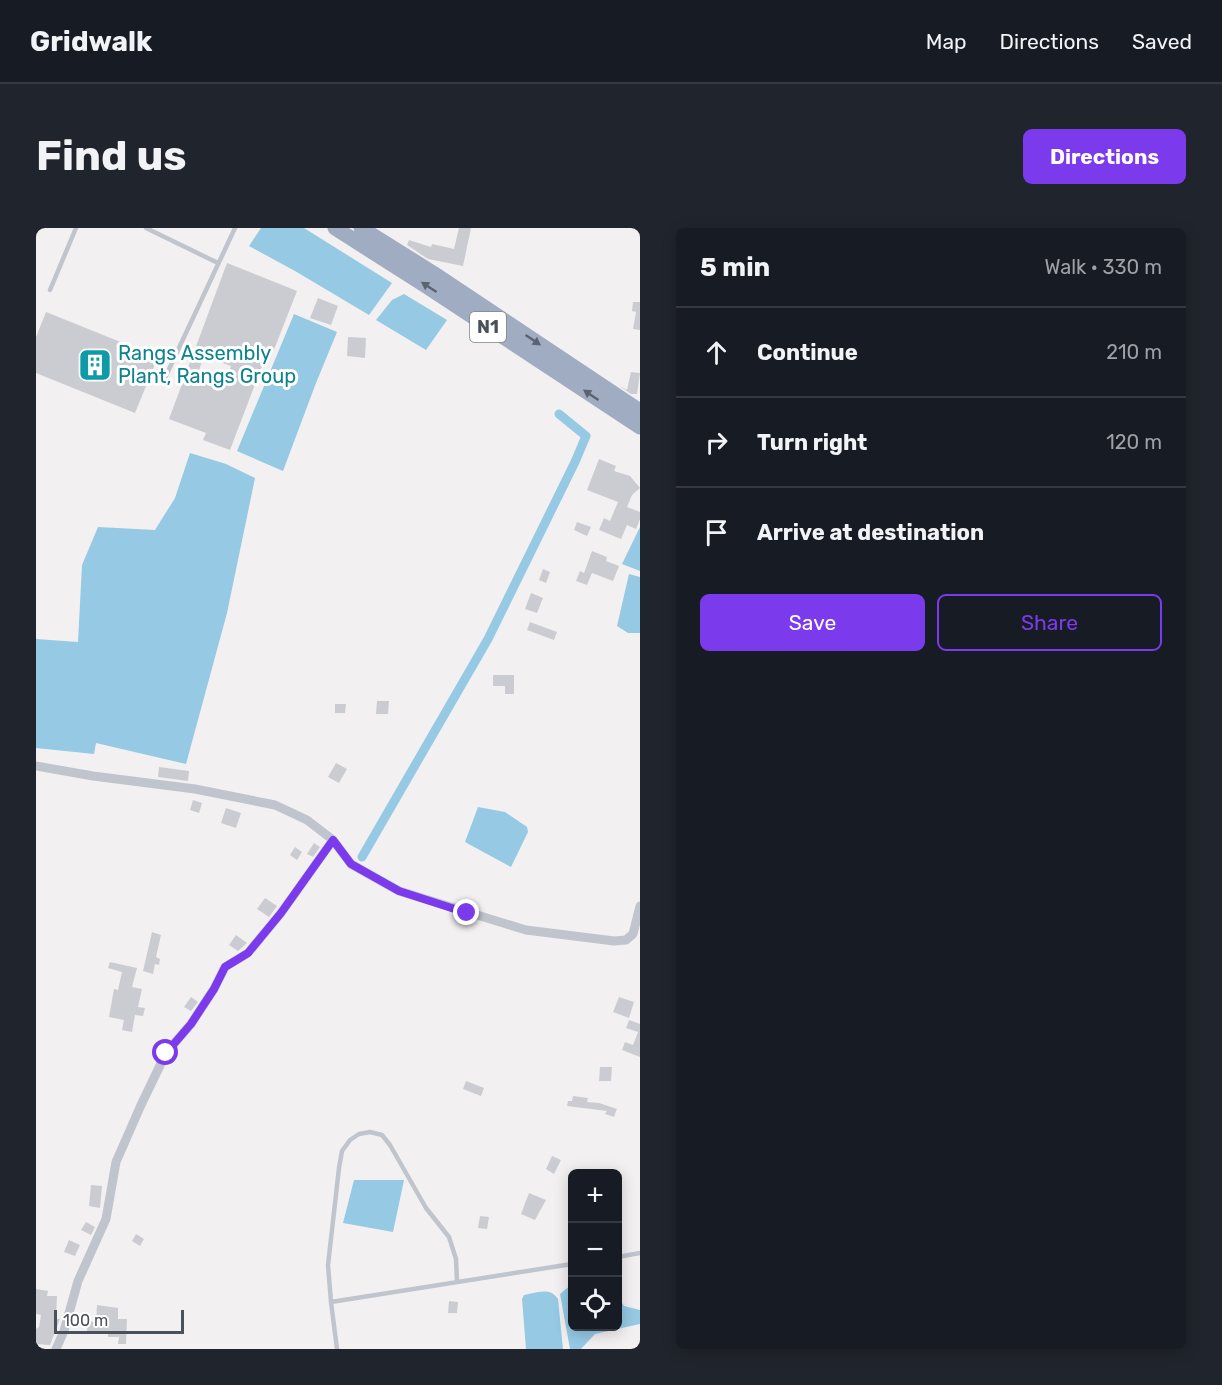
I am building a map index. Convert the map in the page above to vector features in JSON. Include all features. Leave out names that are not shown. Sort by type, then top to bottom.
[{"type":"highway","name":"N1","points":[[335,228],[640,427]]},
{"type":"highway","name":"N1","points":[[361,228],[433,273],[640,411]]},
{"type":"street","points":[[36,766],[195,789],[275,805],[307,820],[333,840],[351,864],[399,891],[526,930],[626,940],[633,934],[640,906]]},
{"type":"street","points":[[56,1349],[78,1281],[106,1219],[116,1162],[166,1053],[191,1024],[214,989],[225,967],[248,953],[281,913],[333,840]]},
{"type":"lane","points":[[50,290],[76,228]]},
{"type":"lane","points":[[146,228],[218,264]]},
{"type":"lane","points":[[164,380],[235,228]]},
{"type":"lane","points":[[337,1349],[328,1265],[342,1151],[350,1140],[359,1134],[370,1132],[382,1135],[390,1145],[426,1208],[449,1237],[456,1259],[457,1281]]},
{"type":"lane","points":[[622,1256],[640,1253]]},
{"type":"lane","points":[[331,1302],[568,1265]]},
{"type":"water","points":[[261,228],[304,228],[392,283],[369,315],[249,246]]},
{"type":"water","points":[[404,294],[447,320],[426,350],[376,320],[392,300]]},
{"type":"water","points":[[294,314],[337,332],[283,471],[237,451]]},
{"type":"water","points":[[190,453],[226,464],[255,478],[227,613],[186,764],[96,743],[94,754],[36,748],[36,639],[78,642],[82,565],[98,527],[155,530],[175,498]]},
{"type":"water","points":[[640,527],[640,571],[622,564]]},
{"type":"water","points":[[629,574],[640,577],[640,633],[628,633],[617,626]]},
{"type":"water","points":[[478,807],[505,812],[527,827],[528,832],[511,867],[465,842]]},
{"type":"water","points":[[354,1180],[404,1180],[393,1232],[343,1223]]},
{"type":"water","points":[[567,1288],[568,1331],[608,1331],[595,1334],[581,1349],[570,1349],[560,1294]]},
{"type":"water","points":[[549,1292],[558,1299],[563,1349],[526,1349],[522,1299],[524,1295]]},
{"type":"water","points":[[622,1303],[624,1306],[640,1310],[640,1324],[622,1328]]},
{"type":"building","points":[[459,228],[471,228],[463,266],[428,259],[407,245],[409,240],[431,247],[432,244],[454,249]]},
{"type":"building","points":[[227,263],[297,291],[270,360],[265,358],[230,450],[203,440],[206,433],[169,419]],"holes":[[[204,356],[231,366],[226,380],[199,370]]]},
{"type":"building","points":[[318,298],[338,306],[331,325],[310,318]]},
{"type":"building","points":[[633,302],[640,302],[640,330],[633,329],[636,312],[632,311]]},
{"type":"building","name":"Rangs Assembly Plant, Rangs Group","points":[[46,312],[158,357],[135,413],[36,373],[36,337]]},
{"type":"building","points":[[348,337],[366,338],[365,358],[347,356]]},
{"type":"building","points":[[631,372],[640,373],[637,394],[631,394],[618,385],[627,390]]},
{"type":"building","points":[[599,459],[616,466],[614,471],[630,476],[640,488],[632,495],[627,507],[640,512],[640,519],[636,529],[627,525],[621,539],[599,530],[604,518],[610,521],[618,502],[587,490]]},
{"type":"building","points":[[577,522],[591,527],[587,536],[574,530]]},
{"type":"building","points":[[592,551],[607,557],[606,561],[619,566],[613,581],[592,573],[587,585],[576,581],[580,571],[584,573]]},
{"type":"building","points":[[543,569],[550,572],[546,583],[539,580]]},
{"type":"building","points":[[531,593],[543,598],[537,613],[525,609]]},
{"type":"building","points":[[530,622],[557,632],[554,640],[527,630]]},
{"type":"building","points":[[493,675],[514,675],[514,694],[505,694],[505,686],[493,686]]},
{"type":"building","points":[[377,701],[389,701],[388,714],[376,714]]},
{"type":"building","points":[[335,704],[346,704],[345,713],[335,713]]},
{"type":"building","points":[[336,763],[347,769],[339,783],[328,777]]},
{"type":"building","points":[[159,767],[189,771],[188,781],[158,777]]},
{"type":"building","points":[[193,800],[202,803],[199,813],[190,810]]},
{"type":"building","points":[[226,808],[241,813],[236,828],[221,823]]},
{"type":"building","points":[[314,843],[320,847],[313,857],[307,854]]},
{"type":"building","points":[[295,847],[302,852],[297,860],[290,855]]},
{"type":"building","points":[[265,898],[277,906],[269,917],[257,909]]},
{"type":"building","points":[[152,932],[161,935],[156,957],[160,959],[159,965],[155,964],[153,974],[143,971]]},
{"type":"building","points":[[236,935],[247,943],[238,951],[229,945]]},
{"type":"building","points":[[110,962],[137,968],[132,987],[142,989],[138,1007],[145,1008],[143,1016],[135,1015],[132,1032],[122,1030],[124,1020],[109,1017],[114,989],[118,990],[122,972],[108,968]]},
{"type":"building","points":[[191,997],[198,1002],[191,1011],[184,1007]]},
{"type":"building","points":[[619,997],[634,1002],[629,1018],[613,1012]]},
{"type":"building","points":[[629,1020],[640,1024],[640,1057],[622,1050],[625,1042],[633,1045],[638,1032],[626,1028]]},
{"type":"building","points":[[600,1067],[612,1067],[611,1081],[599,1081]]},
{"type":"building","points":[[466,1081],[484,1088],[481,1096],[463,1089]]},
{"type":"building","points":[[573,1096],[588,1098],[587,1102],[617,1109],[614,1117],[605,1114],[607,1111],[567,1106]]},
{"type":"building","points":[[552,1156],[561,1160],[554,1174],[546,1169]]},
{"type":"building","points":[[91,1185],[102,1186],[100,1208],[89,1206]]},
{"type":"building","points":[[529,1193],[546,1200],[535,1220],[521,1214]]},
{"type":"building","points":[[480,1216],[489,1217],[487,1229],[478,1228]]},
{"type":"building","points":[[86,1222],[95,1227],[91,1235],[81,1230]]},
{"type":"building","points":[[136,1234],[144,1239],[140,1246],[132,1241]]},
{"type":"building","points":[[69,1240],[80,1245],[75,1256],[64,1252]]},
{"type":"building","points":[[36,1289],[48,1291],[47,1296],[57,1296],[56,1319],[60,1319],[50,1345],[36,1344],[36,1329],[39,1327],[41,1315],[36,1314]]},
{"type":"building","points":[[449,1301],[458,1302],[457,1313],[448,1313]]},
{"type":"building","points":[[97,1305],[118,1308],[118,1319],[127,1319],[126,1344],[118,1344],[119,1337],[108,1337],[108,1333],[87,1332],[88,1321],[96,1322]]},
{"type":"waterway","points":[[362,857],[488,639],[575,462],[586,436],[559,414]]},
{"type":"place","name":"Rangs Assembly Plant, Rangs Group","points":[[95,365]]},
{"type":"route","points":[[166,1053],[191,1024],[214,989],[225,967],[248,953],[281,913],[333,840],[351,864],[399,891],[467,913]]}]
